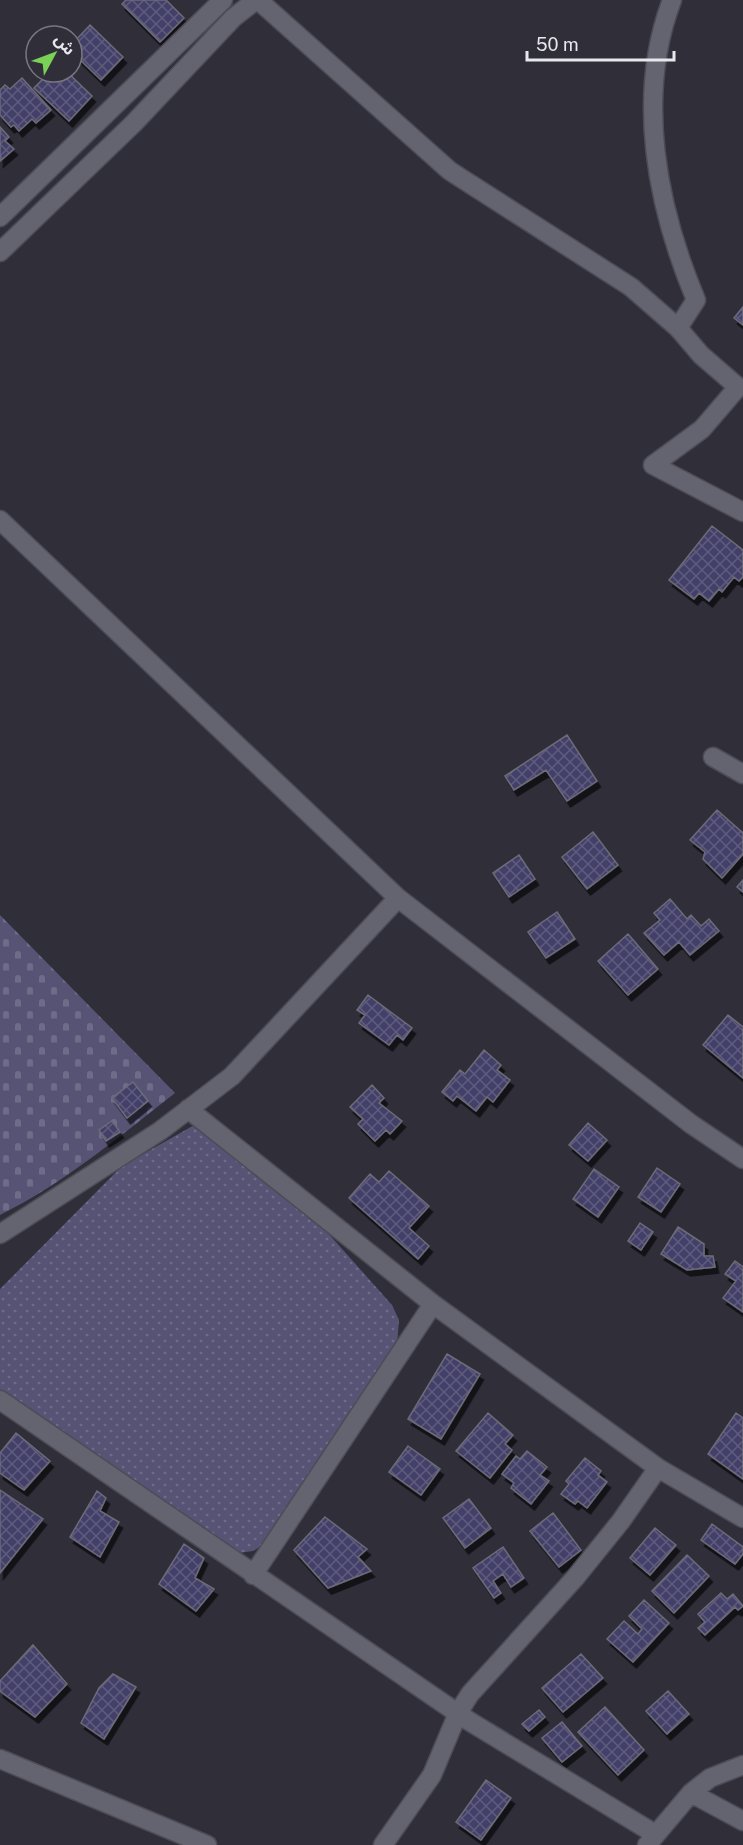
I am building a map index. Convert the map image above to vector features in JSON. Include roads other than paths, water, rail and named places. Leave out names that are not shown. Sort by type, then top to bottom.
[{"type":"street","points":[[0,217],[223,0]]},
{"type":"street","points":[[0,252],[134,123],[233,18],[257,0],[450,171],[632,287],[678,328],[701,356],[738,387],[702,429],[653,465],[743,512]]},
{"type":"street","points":[[672,0],[653,77],[657,175],[678,257],[696,300],[678,328]]},
{"type":"street","points":[[0,520],[398,898],[691,1124],[743,1159]]},
{"type":"street","points":[[713,757],[743,774]]},
{"type":"street","points":[[0,1234],[160,1131],[232,1076],[398,898]]},
{"type":"street","points":[[188,1109],[433,1304],[658,1468],[743,1518]]},
{"type":"street","points":[[253,1575],[433,1304]]},
{"type":"street","points":[[0,1400],[253,1575],[651,1840],[691,1793],[710,1778],[743,1765]]},
{"type":"street","points":[[383,1845],[432,1775],[458,1713],[470,1694],[575,1578],[621,1521],[658,1468]]},
{"type":"street","points":[[0,1759],[207,1845]]},
{"type":"street","points":[[691,1793],[743,1821]]}]
